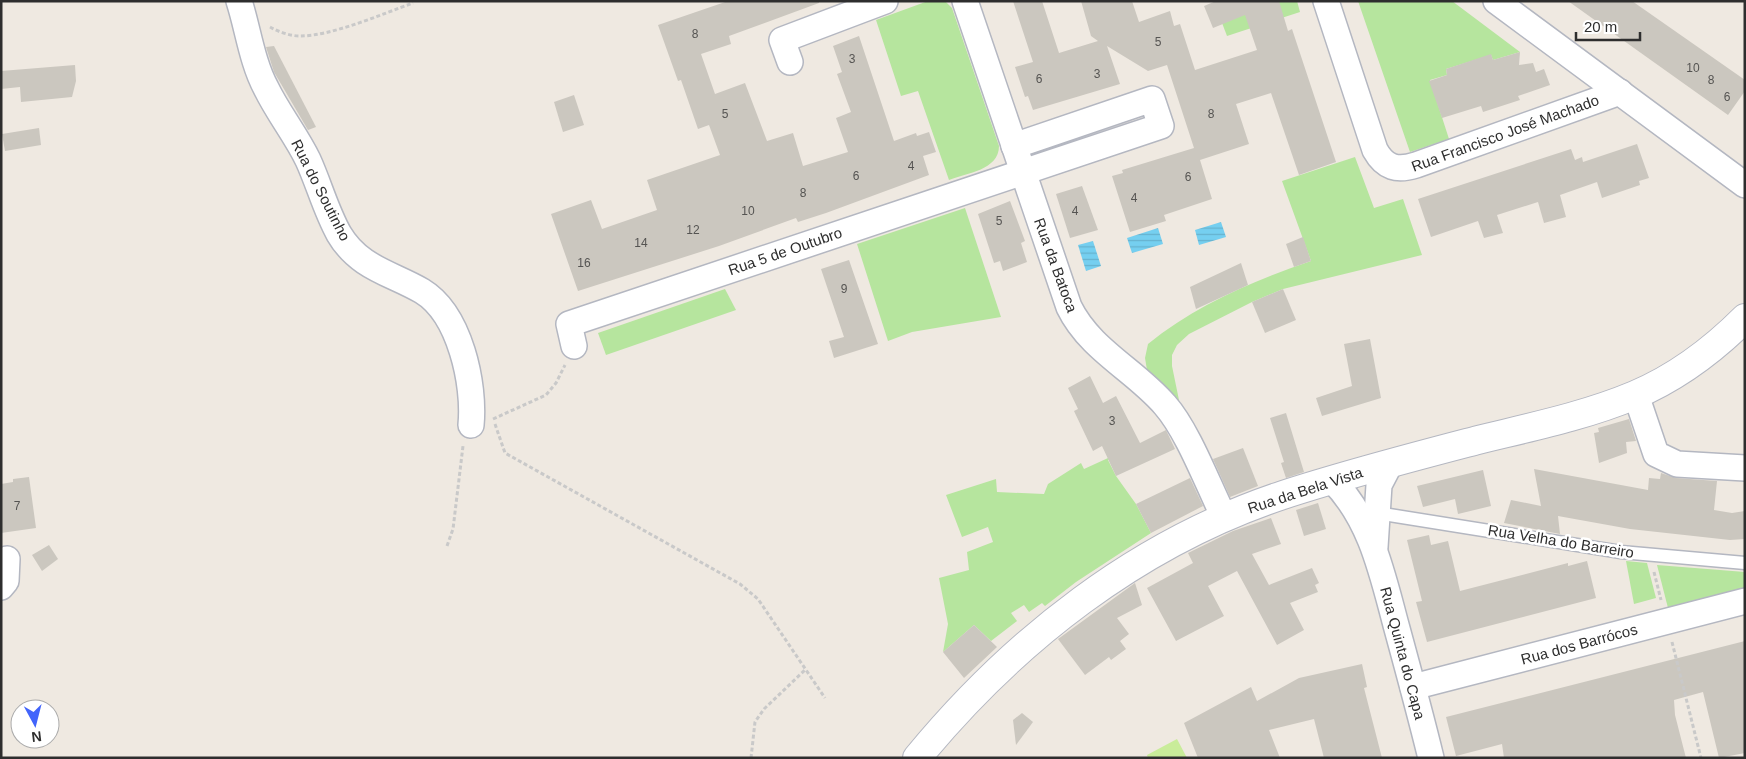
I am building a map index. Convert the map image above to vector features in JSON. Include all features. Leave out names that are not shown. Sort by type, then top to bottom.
[{"type":"main road","name":"Rua da Bela Vista","points":[[917,758],[955,712],[1034,638],[1077,602],[1128,567],[1224,517],[1282,495],[1557,420],[1636,395],[1695,360],[1745,318]]},
{"type":"street","name":"Rua do Soutinho","points":[[239,1],[264,86],[306,156],[340,234],[351,248],[368,264],[381,273],[422,292],[440,307],[453,329],[464,358],[471,393],[482,422]]},
{"type":"street","points":[[790,62],[782,40],[885,1]]},
{"type":"street","name":"Rua da Batoca","points":[[965,1],[1076,321],[1094,342],[1154,394],[1171,412],[1224,517]]},
{"type":"street","name":"Rua Francisco José Machado","points":[[1326,1],[1375,150],[1380,160],[1391,168],[1404,169],[1620,92]]},
{"type":"street","points":[[1496,1],[1742,182]]},
{"type":"street","points":[[1014,146],[1152,99],[1161,126],[1023,171]]},
{"type":"street","name":"Rua 5 de Outubro","points":[[574,346],[569,324],[1023,171]]},
{"type":"street","points":[[1636,395],[1656,454],[1677,464],[1745,468]]},
{"type":"street","points":[[1375,549],[1379,485],[1390,464]]},
{"type":"street","points":[[1332,480],[1347,494],[1375,549]]},
{"type":"street","name":"Rua Quinta do Capa","points":[[1375,549],[1431,758]]},
{"type":"street","points":[[1,587],[6,581],[7,559]]},
{"type":"street","name":"Rua dos Barrócos","points":[[1413,687],[1745,601]]},
{"type":"lane","name":"Rua Velha do Barreiro","points":[[1377,512],[1621,552],[1745,563]]},
{"type":"path","points":[[265,21],[279,32],[300,36],[337,28],[413,3]]},
{"type":"path","points":[[447,546],[453,529],[461,454],[482,422],[546,395],[556,383],[574,346]]},
{"type":"path","points":[[482,422],[505,453],[740,584],[758,599],[825,698]]},
{"type":"path","points":[[1652,562],[1661,600]]},
{"type":"path","points":[[1672,644],[1702,758]]},
{"type":"path","points":[[751,758],[756,722],[764,709],[806,670]]},
{"type":"green space","points":[[928,1],[945,1],[952,8],[999,146],[998,154],[988,165],[949,180],[918,91],[901,96],[876,20]]},
{"type":"green space","points":[[1262,1],[1297,1],[1300,12],[1227,36],[1219,15]]},
{"type":"green space","points":[[1358,1],[1452,1],[1520,52],[1493,60],[1491,55],[1446,69],[1447,75],[1430,80],[1449,139],[1410,152]]},
{"type":"green space","points":[[1355,157],[1374,208],[1403,199],[1422,255],[1283,289],[1252,302],[1189,334],[1177,345],[1172,355],[1172,366],[1180,405],[1147,370],[1145,358],[1148,344],[1186,317],[1226,295],[1311,261],[1282,181]]},
{"type":"green space","points":[[965,208],[1001,317],[912,332],[888,341],[857,244]]},
{"type":"green space","points":[[725,289],[736,310],[606,355],[598,333]]},
{"type":"green space","points":[[1119,453],[1108,460],[1116,476],[1136,504],[1151,533],[1076,582],[1045,606],[1042,603],[1029,612],[1024,605],[1011,613],[1017,621],[991,641],[974,625],[943,652],[948,624],[939,578],[969,570],[967,552],[993,542],[988,527],[962,537],[946,495],[996,479],[997,492],[1044,494],[1048,484],[1081,463],[1084,469]]},
{"type":"green space","points":[[1626,561],[1647,563],[1656,598],[1634,604]]},
{"type":"green space","points":[[1657,565],[1745,572],[1745,589],[1668,608]]},
{"type":"green space","points":[[1177,739],[1187,758],[1148,758],[1147,755]]},
{"type":"water","points":[[1221,222],[1226,237],[1199,245],[1195,230]]},
{"type":"water","points":[[1158,228],[1163,244],[1132,253],[1127,238]]},
{"type":"water","points":[[1093,241],[1101,266],[1086,271],[1078,245]]},
{"type":"building","points":[[728,1],[819,1],[819,3],[729,36],[731,44],[701,54],[715,94],[745,83],[767,141],[793,133],[803,166],[848,152],[836,118],[851,112],[837,74],[842,72],[833,46],[859,36],[894,141],[916,133],[917,136],[929,132],[936,152],[923,156],[929,175],[826,213],[798,222],[796,218],[719,246],[578,291],[551,214],[591,200],[602,229],[657,210],[647,180],[720,155],[709,125],[698,129],[681,80],[678,81],[658,25]]},
{"type":"building","points":[[1013,1],[1042,1],[1059,53],[1098,41],[1091,36],[1081,1],[1132,1],[1139,22],[1170,11],[1174,26],[1180,24],[1195,70],[1257,50],[1245,15],[1213,28],[1204,6],[1216,1],[1279,1],[1288,31],[1292,29],[1336,162],[1299,175],[1271,93],[1236,104],[1249,144],[1200,160],[1212,199],[1164,215],[1166,221],[1130,232],[1112,176],[1123,173],[1122,170],[1194,148],[1167,65],[1148,71],[1107,46],[1120,84],[1033,110],[1028,96],[1025,97],[1015,67],[1033,62]]},
{"type":"building","points":[[1568,1],[1632,1],[1745,80],[1745,91],[1728,115]]},
{"type":"building","points":[[274,46],[316,127],[308,130],[274,72],[266,47]]},
{"type":"building","points":[[1520,52],[1519,65],[1533,63],[1536,72],[1544,69],[1550,85],[1518,96],[1520,100],[1483,112],[1481,106],[1442,118],[1429,81],[1447,75],[1446,69],[1491,54],[1493,60]]},
{"type":"building","points":[[75,65],[76,81],[72,97],[21,102],[20,87],[1,89],[1,71]]},
{"type":"building","points":[[574,95],[584,125],[563,132],[554,102]]},
{"type":"building","points":[[39,128],[41,145],[5,151],[2,134]]},
{"type":"building","points":[[1637,144],[1649,178],[1639,181],[1640,185],[1602,198],[1597,182],[1560,195],[1566,217],[1544,223],[1538,202],[1497,215],[1503,233],[1484,238],[1478,221],[1431,237],[1418,199],[1571,149],[1575,160],[1582,157],[1583,162]]},
{"type":"building","points":[[1082,186],[1098,230],[1070,238],[1056,194]]},
{"type":"building","points":[[1010,201],[1025,241],[1021,243],[1027,262],[1003,271],[1000,261],[994,263],[978,214]]},
{"type":"building","points":[[1303,237],[1311,261],[1294,267],[1286,244]]},
{"type":"building","points":[[849,260],[878,344],[834,358],[829,341],[844,337],[821,269]]},
{"type":"building","points":[[1241,263],[1248,285],[1196,309],[1190,287]]},
{"type":"building","points":[[1283,289],[1296,320],[1265,333],[1252,302]]},
{"type":"building","points":[[1370,339],[1381,398],[1322,416],[1316,398],[1352,386],[1344,344]]},
{"type":"building","points":[[1090,376],[1103,403],[1116,396],[1140,443],[1166,430],[1175,449],[1116,476],[1102,446],[1093,451],[1074,411],[1078,409],[1068,388]]},
{"type":"building","points":[[1286,413],[1304,472],[1286,478],[1281,463],[1284,462],[1270,418]]},
{"type":"building","points":[[1629,419],[1636,441],[1626,442],[1627,453],[1599,463],[1594,433],[1599,432],[1598,428]]},
{"type":"building","points":[[1243,448],[1258,486],[1230,497],[1213,459]]},
{"type":"building","points":[[1534,469],[1648,490],[1649,478],[1660,479],[1661,473],[1676,478],[1717,481],[1714,510],[1732,513],[1745,511],[1745,539],[1730,540],[1630,529],[1558,516],[1560,534],[1504,523],[1511,500],[1541,506]]},
{"type":"building","points":[[1483,470],[1491,506],[1458,514],[1455,499],[1423,507],[1417,486]]},
{"type":"building","points":[[29,477],[36,528],[1,533],[1,484],[13,482],[13,479]]},
{"type":"building","points":[[1190,478],[1203,506],[1151,533],[1136,504]]},
{"type":"building","points":[[1318,503],[1326,529],[1304,536],[1296,510]]},
{"type":"building","points":[[1271,518],[1281,544],[1252,554],[1269,585],[1312,568],[1319,583],[1315,585],[1318,592],[1290,603],[1304,630],[1277,645],[1237,571],[1208,586],[1224,616],[1176,641],[1147,588],[1193,563],[1188,553],[1233,531]]},
{"type":"building","points":[[1429,535],[1431,545],[1448,541],[1460,591],[1568,563],[1568,566],[1587,561],[1596,598],[1427,642],[1416,602],[1422,601],[1407,540]]},
{"type":"building","points":[[49,545],[58,559],[42,571],[32,555]]},
{"type":"building","points":[[1135,583],[1142,605],[1117,618],[1129,634],[1120,641],[1126,649],[1111,660],[1109,657],[1085,675],[1058,639]]},
{"type":"building","points":[[974,625],[997,647],[964,678],[943,652]]},
{"type":"building","points":[[1745,641],[1745,753],[1719,758],[1703,692],[1674,700],[1675,715],[1686,758],[1504,758],[1502,744],[1456,756],[1446,717]]},
{"type":"building","points":[[1362,664],[1367,687],[1364,688],[1382,758],[1324,758],[1314,719],[1269,730],[1280,758],[1198,758],[1184,723],[1251,687],[1257,701],[1299,678]]},
{"type":"building","points":[[1022,713],[1033,722],[1016,745],[1013,720]]}]
